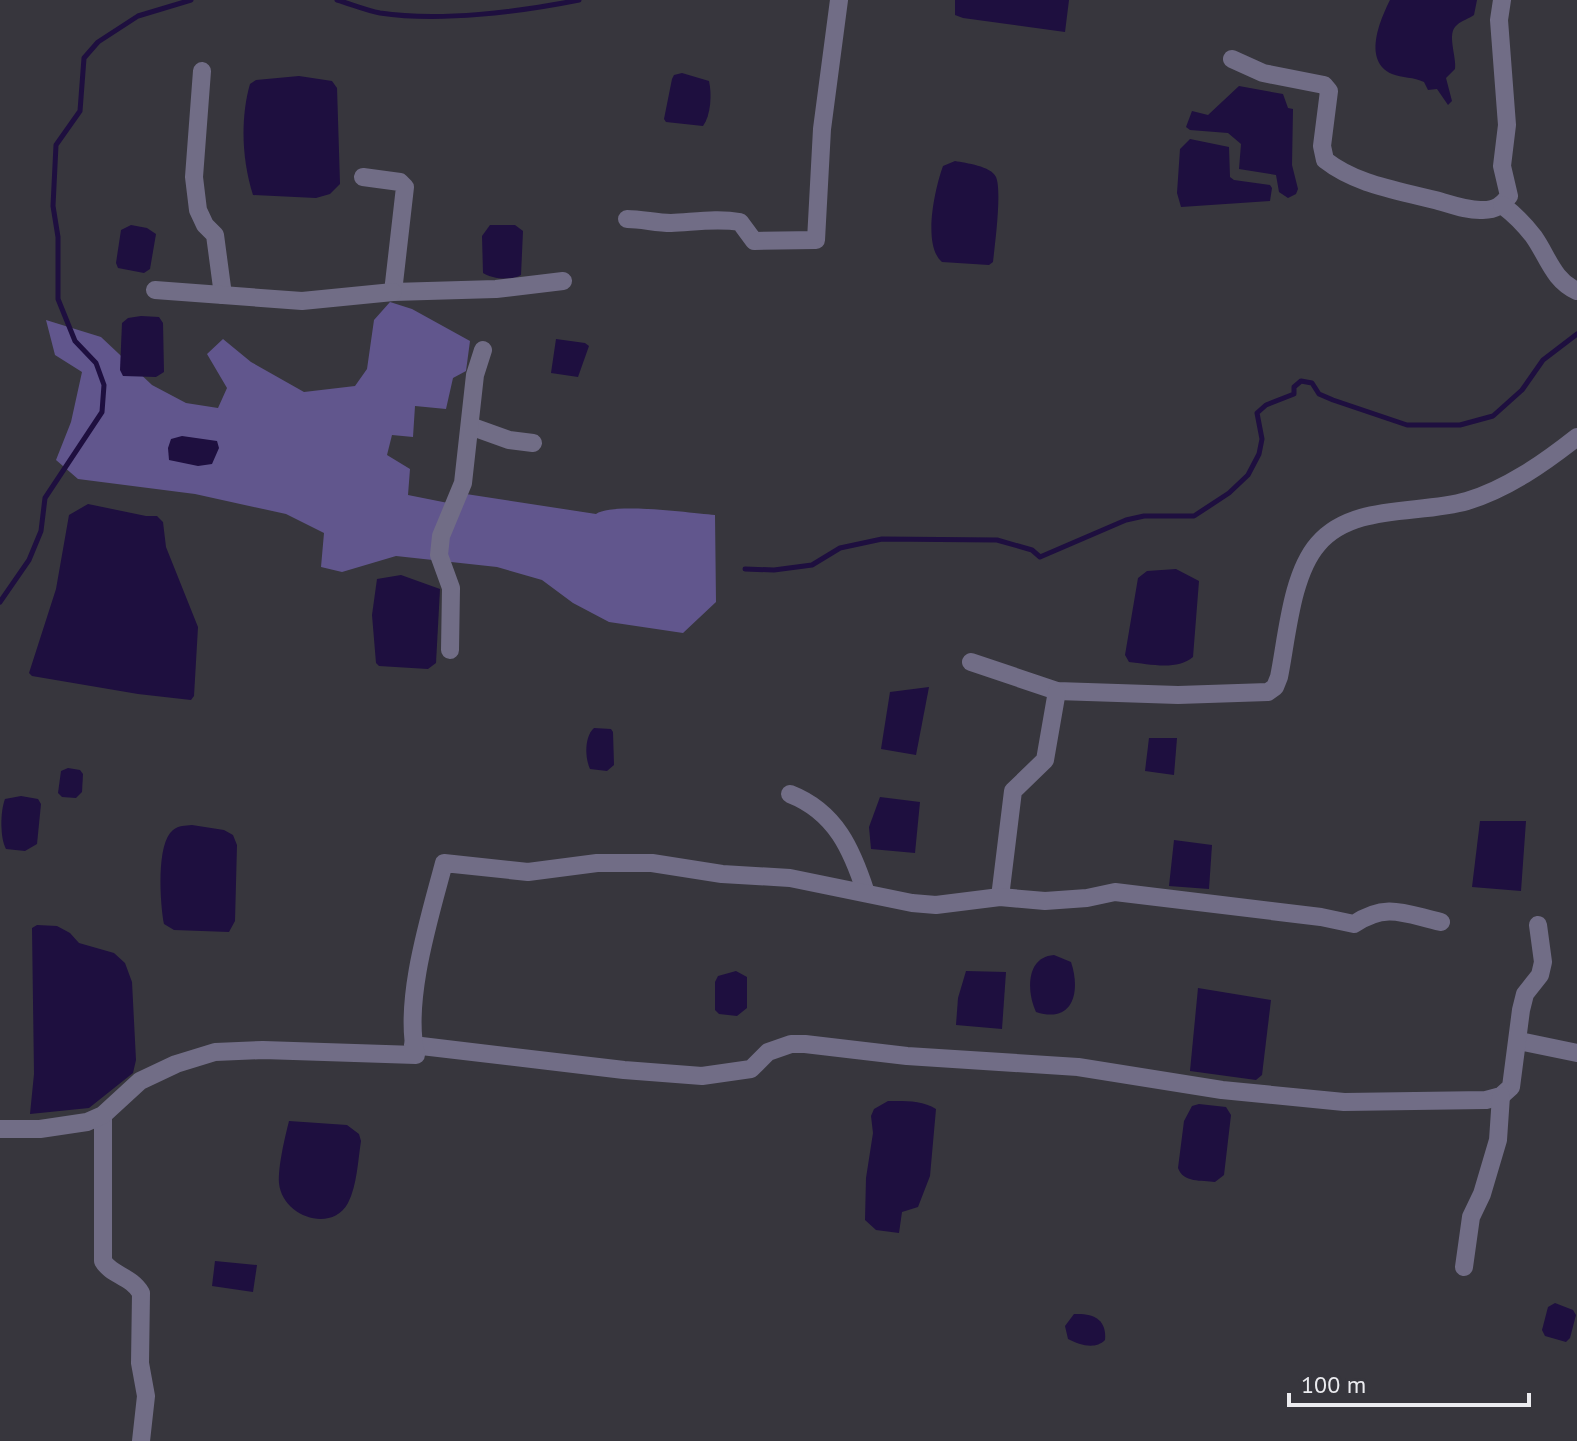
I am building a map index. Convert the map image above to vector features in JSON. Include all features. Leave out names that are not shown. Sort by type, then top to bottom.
[{"type":"street","points":[[627,219],[667,223],[727,220],[740,222],[754,241],[816,240],[822,129],[839,0]]},
{"type":"street","points":[[1232,59],[1263,73],[1324,85],[1329,91],[1322,146],[1325,160],[1339,171],[1378,186],[1483,211],[1502,205],[1509,196],[1502,166],[1507,125],[1499,20],[1502,0]]},
{"type":"street","points":[[202,71],[194,177],[198,210],[205,225],[215,235],[223,295]]},
{"type":"street","points":[[363,177],[400,182],[405,187],[393,292]]},
{"type":"street","points":[[1502,205],[1533,237],[1557,277],[1564,285],[1577,291]]},
{"type":"street","points":[[155,290],[302,301],[393,292],[496,289],[563,281]]},
{"type":"street","points":[[450,650],[451,588],[439,555],[441,536],[463,483],[475,375],[483,350]]},
{"type":"street","points":[[470,426],[509,440],[533,443]]},
{"type":"street","points":[[971,662],[1057,691],[1178,695],[1268,692],[1275,687],[1279,677],[1300,573],[1317,544],[1334,531],[1373,514],[1425,509],[1469,500],[1518,479],[1577,437]]},
{"type":"street","points":[[1000,897],[1013,791],[1045,760],[1057,691]]},
{"type":"street","points":[[790,794],[816,807],[832,823],[854,856],[866,893]]},
{"type":"street","points":[[0,1129],[87,1122],[103,1115],[140,1081],[176,1064],[215,1052],[263,1050],[416,1055],[413,1045],[414,1004],[427,925],[444,863],[528,872],[597,863],[652,863],[722,874],[790,878],[936,905],[1000,897],[1045,901],[1087,898],[1115,892],[1321,917],[1354,924],[1370,913],[1391,910],[1441,922]]},
{"type":"street","points":[[413,1045],[702,1076],[751,1069],[768,1052],[791,1044],[805,1044],[907,1056],[1078,1067],[1222,1090],[1344,1102],[1486,1100],[1501,1096],[1511,1087],[1525,994],[1540,975],[1543,962],[1538,925]]},
{"type":"street","points":[[1519,1041],[1577,1053]]},
{"type":"street","points":[[1464,1267],[1471,1217],[1482,1194],[1498,1140],[1501,1096]]},
{"type":"street","points":[[103,1115],[103,1261],[109,1270],[136,1284],[141,1293],[140,1363],[146,1396],[141,1441]]},
{"type":"shaded area","points":[[955,0],[1069,0],[1065,32],[963,18],[955,15]]},
{"type":"shaded area","points":[[1390,0],[1477,0],[1474,15],[1459,23],[1452,34],[1455,69],[1446,78],[1452,101],[1448,105],[1437,89],[1428,90],[1424,82],[1392,74],[1378,60],[1378,30]]},
{"type":"shaded area","points":[[682,73],[709,81],[710,104],[703,126],[666,122],[664,119],[672,79],[674,75]]},
{"type":"shaded area","points":[[299,76],[332,81],[337,88],[340,184],[330,194],[316,198],[253,195],[246,168],[244,140],[250,84],[256,80]]},
{"type":"shaded area","points":[[1239,86],[1283,94],[1288,108],[1293,109],[1292,165],[1298,189],[1288,198],[1279,192],[1276,175],[1239,169],[1241,144],[1228,133],[1190,130],[1186,127],[1192,111],[1208,115]]},
{"type":"shaded area","points":[[1190,139],[1229,147],[1230,177],[1270,185],[1270,201],[1181,207],[1177,193],[1180,149]]},
{"type":"shaded area","points":[[955,161],[984,168],[996,177],[998,218],[993,262],[989,265],[942,262],[936,254],[931,230],[937,188],[943,166]]},
{"type":"shaded area","points":[[131,225],[147,228],[156,234],[150,269],[144,273],[118,268],[116,263],[121,230]]},
{"type":"shaded area","points":[[490,225],[515,225],[523,231],[521,275],[502,278],[483,273],[482,236]]},
{"type":"shaded area","points":[[390,302],[412,309],[470,341],[466,371],[453,378],[446,409],[415,406],[413,437],[392,435],[387,455],[410,469],[408,495],[448,503],[466,494],[596,514],[635,509],[715,515],[716,602],[683,633],[609,622],[573,603],[542,580],[497,567],[396,556],[342,572],[321,567],[324,533],[286,514],[195,494],[78,479],[56,460],[71,422],[82,372],[55,355],[46,320],[101,337],[152,385],[186,403],[218,408],[227,388],[207,354],[223,339],[251,362],[304,392],[355,386],[367,369],[374,320]]},
{"type":"shaded area","points":[[159,317],[163,323],[164,372],[156,377],[123,376],[120,370],[122,323],[128,318]]},
{"type":"shaded area","points":[[556,339],[589,346],[578,377],[551,373]]},
{"type":"shaded area","points":[[182,436],[217,441],[219,448],[212,464],[198,466],[169,460],[171,439]]},
{"type":"shaded area","points":[[88,504],[157,516],[163,522],[166,547],[198,627],[194,696],[191,700],[138,694],[29,673],[56,589],[69,515]]},
{"type":"shaded area","points":[[1176,569],[1199,581],[1193,657],[1171,665],[1129,662],[1125,655],[1138,578],[1147,571]]},
{"type":"shaded area","points":[[401,575],[440,589],[436,663],[428,669],[379,666],[376,663],[372,615],[377,579]]},
{"type":"shaded area","points":[[929,687],[916,755],[881,749],[890,692]]},
{"type":"shaded area","points":[[594,728],[611,729],[613,732],[614,765],[607,771],[590,769],[588,764],[587,742]]},
{"type":"shaded area","points":[[1149,738],[1177,738],[1174,775],[1145,771]]},
{"type":"shaded area","points":[[68,768],[80,770],[83,774],[82,792],[76,798],[62,797],[58,793],[61,771]]},
{"type":"shaded area","points":[[21,796],[38,799],[41,804],[37,844],[25,851],[6,849],[2,832],[5,799]]},
{"type":"shaded area","points":[[880,797],[920,802],[915,853],[871,849],[869,827]]},
{"type":"shaded area","points":[[1480,821],[1526,821],[1521,891],[1472,887]]},
{"type":"shaded area","points":[[192,825],[224,830],[233,835],[237,845],[235,921],[229,932],[174,930],[164,924],[161,888],[164,847],[173,830]]},
{"type":"shaded area","points":[[1174,840],[1212,845],[1209,889],[1169,886]]},
{"type":"shaded area","points":[[37,925],[57,926],[70,933],[79,943],[114,953],[125,963],[132,982],[136,1060],[133,1073],[89,1108],[30,1114],[34,1074],[32,928]]},
{"type":"shaded area","points":[[1054,955],[1071,962],[1075,984],[1071,1003],[1066,1009],[1049,1015],[1036,1012],[1030,986],[1033,969],[1038,962]]},
{"type":"shaded area","points":[[736,971],[747,977],[747,1008],[737,1016],[719,1014],[715,1010],[715,982],[718,976]]},
{"type":"shaded area","points":[[966,971],[1006,972],[1002,1029],[956,1025],[958,998]]},
{"type":"shaded area","points":[[1198,988],[1271,1000],[1262,1075],[1256,1080],[1190,1071]]},
{"type":"shaded area","points":[[888,1101],[919,1103],[936,1109],[930,1176],[918,1207],[902,1212],[899,1233],[876,1230],[865,1220],[866,1178],[873,1133],[871,1116],[874,1109]]},
{"type":"shaded area","points":[[1192,1106],[1226,1107],[1231,1115],[1224,1175],[1215,1182],[1188,1178],[1178,1168],[1184,1121]]},
{"type":"shaded area","points":[[289,1121],[347,1125],[359,1134],[361,1141],[351,1196],[340,1212],[330,1218],[308,1217],[298,1212],[282,1195],[280,1168]]},
{"type":"shaded area","points":[[215,1261],[257,1265],[253,1292],[212,1286]]},
{"type":"shaded area","points":[[1555,1303],[1573,1310],[1576,1315],[1566,1342],[1545,1336],[1542,1330],[1548,1307]]},
{"type":"shaded area","points":[[1074,1314],[1087,1315],[1101,1322],[1105,1340],[1092,1346],[1068,1339],[1065,1326]]},
{"type":"waterway","points":[[0,602],[29,560],[41,531],[45,498],[102,412],[104,385],[96,363],[75,341],[58,299],[58,237],[53,206],[56,145],[80,111],[84,58],[98,42],[138,16],[191,0]]},
{"type":"waterway","points":[[337,0],[380,13],[403,16],[505,12],[579,0]]},
{"type":"waterway","points":[[745,569],[774,570],[812,565],[840,548],[882,539],[997,540],[1032,550],[1040,557],[1126,520],[1144,516],[1194,516],[1229,493],[1248,475],[1259,454],[1262,439],[1257,413],[1266,405],[1294,394],[1294,387],[1301,381],[1312,383],[1319,394],[1333,400],[1407,425],[1460,425],[1493,416],[1522,390],[1543,360],[1577,334]]}]
